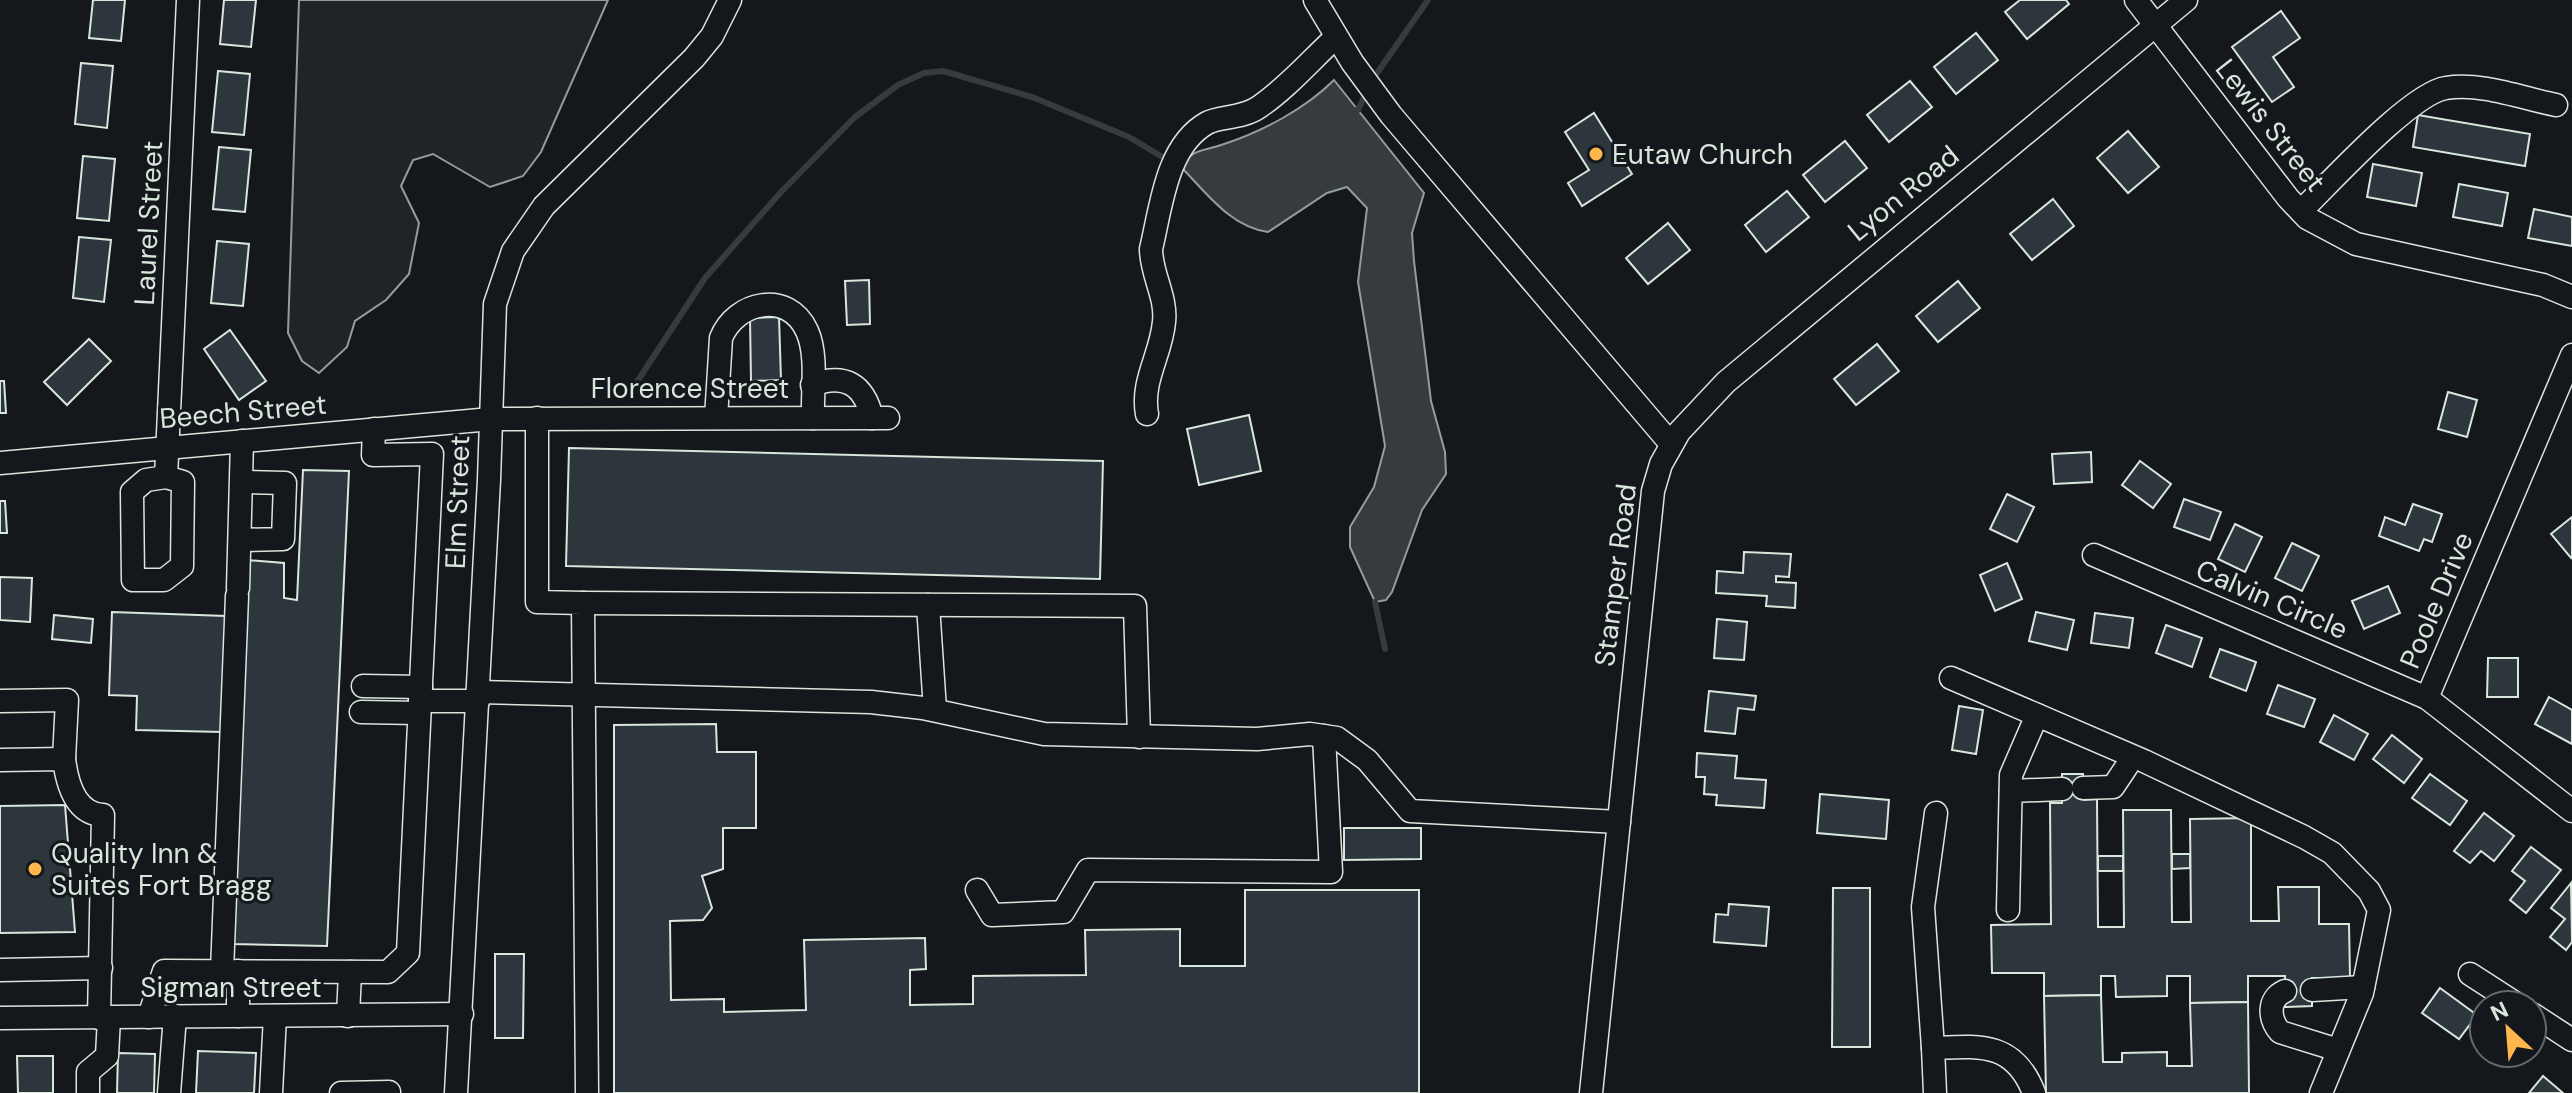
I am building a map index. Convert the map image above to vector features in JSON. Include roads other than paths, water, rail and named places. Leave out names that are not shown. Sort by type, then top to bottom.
[{"type":"street","name":"Laurel Street","points":[[166,477],[188,0]]},
{"type":"street","name":"Elm Street","points":[[456,1093],[495,304],[513,251],[544,206],[694,58],[712,36],[730,0]]},
{"type":"street","points":[[1315,0],[1336,37],[1395,120],[1671,444]]},
{"type":"street","name":"Lewis Street","points":[[2136,0],[2301,211],[2330,234],[2356,244],[2543,285],[2572,297]]},
{"type":"street","name":"Lyon Road","points":[[1671,444],[1696,410],[1726,382],[2186,0]]},
{"type":"street","points":[[1147,414],[1144,397],[1164,327],[1165,308],[1151,261],[1151,249],[1168,173],[1192,136],[1208,121],[1230,119],[1258,108],[1336,37]]},
{"type":"street","points":[[2301,211],[2407,110],[2442,88],[2461,86],[2556,105]]},
{"type":"street","points":[[716,418],[721,338],[735,314],[752,306],[781,307],[794,314],[807,330],[812,351],[813,418]]},
{"type":"street","name":"Poole Drive","points":[[2572,355],[2427,698],[2572,811]]},
{"type":"street","name":"Florence Street","points":[[491,419],[880,418],[856,385],[844,379],[830,379],[812,385]]},
{"type":"street","points":[[537,418],[537,602],[1135,606],[1139,737]]},
{"type":"street","name":"Beech Street","points":[[0,463],[491,419]]},
{"type":"street","points":[[149,1017],[164,971],[388,972],[408,953],[432,454],[373,455],[374,429]]},
{"type":"street","points":[[238,1016],[230,971],[242,441]]},
{"type":"street","name":"Stamper Road","points":[[1591,1093],[1653,491],[1671,444]]},
{"type":"street","points":[[166,477],[183,482],[182,566],[164,580],[133,580],[132,492],[146,480],[166,477]]},
{"type":"street","points":[[240,540],[283,539],[285,483],[242,482]]},
{"type":"street","name":"Calvin Circle","points":[[2094,555],[2427,698]]},
{"type":"street","points":[[583,603],[587,1093]]},
{"type":"street","points":[[928,605],[935,710]]},
{"type":"street","points":[[1951,678],[2133,757],[2304,837],[2341,863],[2378,902],[2363,987],[2321,1093]]},
{"type":"street","points":[[363,686],[420,700]]},
{"type":"street","points":[[361,712],[420,700],[585,695],[871,702],[935,710],[1044,734],[1257,739],[1310,734],[1337,738],[1367,760],[1410,811],[1619,822]]},
{"type":"street","points":[[0,701],[67,700],[64,759],[67,782],[80,805],[93,815],[103,815],[101,968],[107,1056],[88,1072],[88,1093]]},
{"type":"street","points":[[2008,910],[2011,775],[2037,715]]},
{"type":"street","points":[[977,890],[992,915],[1063,912],[1088,870],[1331,872],[1324,736]]},
{"type":"street","points":[[2011,791],[2113,787],[2133,757]]},
{"type":"street","points":[[0,760],[64,759]]},
{"type":"street","points":[[1935,1093],[1923,907],[1936,813]]},
{"type":"street","points":[[0,970],[101,968]]},
{"type":"street","points":[[348,1016],[350,972]]},
{"type":"street","points":[[2470,974],[2493,989]]},
{"type":"street","points":[[2312,990],[2363,987]]},
{"type":"street","points":[[2285,991],[2278,994],[2271,1006],[2274,1025],[2280,1032],[2338,1050]]},
{"type":"street","name":"Sigman Street","points":[[0,1018],[462,1014]]},
{"type":"street","points":[[169,1093],[175,1016]]},
{"type":"street","points":[[271,1093],[275,1016]]},
{"type":"street","points":[[2548,1024],[2572,1040]]},
{"type":"street","points":[[1933,1048],[1985,1046],[2012,1060],[2029,1080],[2034,1093]]},
{"type":"street","points":[[341,1093],[389,1092]]},
{"type":"waterway","points":[[1373,79],[1428,0]]},
{"type":"waterway","points":[[631,391],[705,278],[782,191],[855,117],[898,85],[924,73],[943,71],[1032,97],[1129,137],[1169,161]]},
{"type":"waterway","points":[[1352,110],[1358,110],[1368,89]]},
{"type":"waterway","points":[[1375,602],[1385,649]]},
{"type":"place","name":"Eutaw Church","points":[[1596,154]]},
{"type":"place","name":"Quality Inn & Suites Fort Bragg","points":[[35,869]]}]
